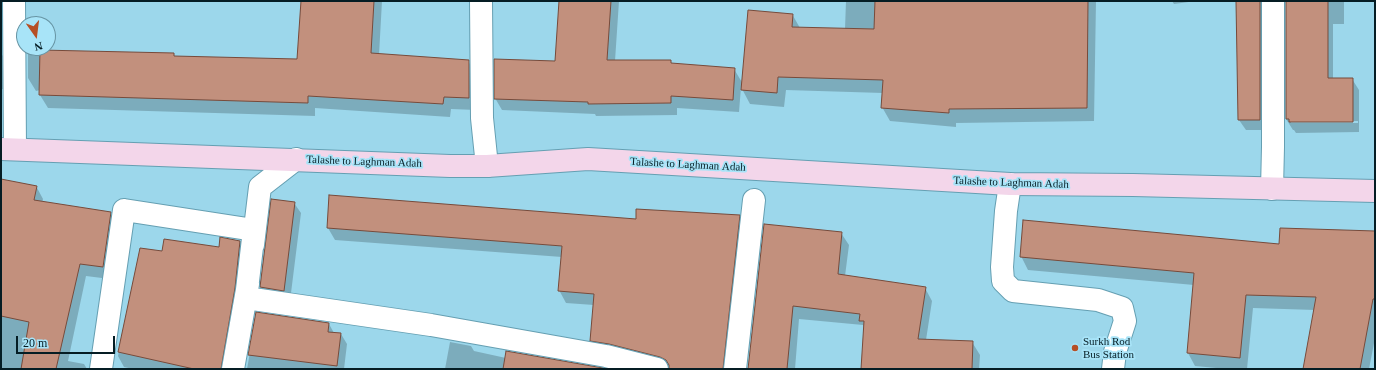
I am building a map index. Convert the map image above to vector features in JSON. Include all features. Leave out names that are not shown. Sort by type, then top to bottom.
[{"type":"main road","name":"Talashe to Laghman Adah","points":[[8,149],[487,166],[588,159],[1010,184],[1375,191]]},
{"type":"street","points":[[8,149],[14,1]]},
{"type":"street","points":[[481,1],[482,118],[487,166]]},
{"type":"street","points":[[1272,189],[1274,148],[1273,1]]},
{"type":"street","points":[[233,369],[246,298],[260,187],[296,159]]},
{"type":"street","points":[[1010,184],[1002,267],[1003,281],[1013,291],[1098,300],[1122,308],[1125,320],[1115,352],[1112,369]]},
{"type":"street","points":[[735,369],[754,200]]},
{"type":"street","points":[[101,369],[124,210],[254,230],[246,298]]},
{"type":"street","points":[[246,298],[431,325],[606,362],[656,369]]},
{"type":"building","points":[[301,1],[374,1],[371,53],[469,60],[469,98],[444,97],[443,104],[308,96],[308,103],[39,95],[40,56],[56,56],[56,50],[174,53],[174,56],[297,59]]},
{"type":"building","points":[[559,1],[611,1],[607,60],[671,60],[671,63],[735,68],[733,100],[671,96],[671,103],[588,104],[588,102],[494,99],[494,59],[555,61]]},
{"type":"building","points":[[875,1],[1088,1],[1087,108],[949,109],[949,113],[881,108],[883,80],[778,77],[777,93],[741,90],[748,10],[793,14],[792,27],[874,29]]},
{"type":"building","points":[[1236,1],[1260,1],[1260,120],[1238,120]]},
{"type":"building","points":[[1286,1],[1328,1],[1328,78],[1353,78],[1353,122],[1289,122],[1289,119],[1286,119]]},
{"type":"building","points":[[1,179],[37,186],[34,200],[111,212],[103,267],[80,264],[56,369],[21,369],[29,322],[1,316]]},
{"type":"building","points":[[329,195],[636,219],[636,209],[740,215],[723,369],[669,369],[669,365],[666,360],[660,357],[609,344],[590,341],[594,294],[558,291],[562,246],[327,228]]},
{"type":"building","points":[[271,199],[295,202],[284,291],[260,287]]},
{"type":"building","points":[[1023,220],[1279,244],[1280,228],[1375,231],[1375,299],[1373,299],[1360,369],[1303,369],[1316,297],[1246,295],[1240,358],[1187,353],[1194,273],[1020,257]]},
{"type":"building","points":[[764,224],[842,232],[838,274],[926,287],[918,339],[973,341],[972,369],[861,369],[864,321],[859,321],[860,314],[793,306],[787,369],[748,369]]},
{"type":"building","points":[[220,237],[240,241],[235,288],[221,369],[194,369],[118,352],[140,248],[162,251],[164,239],[219,247]]},
{"type":"building","points":[[256,312],[329,323],[328,332],[341,333],[337,366],[248,355]]},
{"type":"building","points":[[506,351],[603,368],[606,369],[503,369]]},
{"type":"place","name":"Surkh Rod Bus Station","points":[[1075,348]]}]
